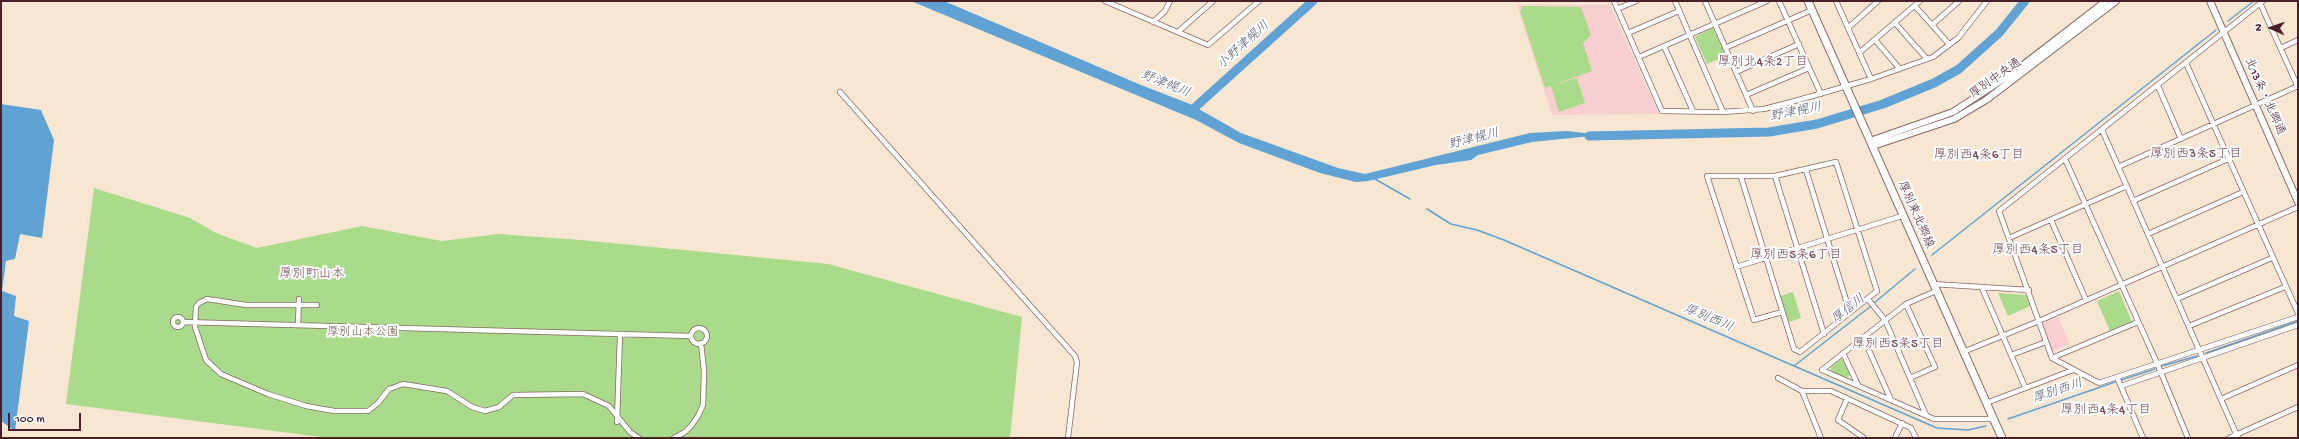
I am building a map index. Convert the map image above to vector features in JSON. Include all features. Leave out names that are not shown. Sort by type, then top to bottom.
[{"type":"main road","name":"厚別東北郷線","points":[[1808,1],[1902,216],[2002,438]]},
{"type":"street","points":[[1105,1],[1208,45],[1260,1]]},
{"type":"street","points":[[1153,22],[1165,11],[1170,1]]},
{"type":"street","points":[[1178,32],[1213,1]]},
{"type":"street","points":[[1614,1],[1662,111],[1723,112],[1753,111],[1821,94],[1871,79],[1927,59],[1958,38],[1987,1]]},
{"type":"street","points":[[1617,9],[1636,1]]},
{"type":"street","points":[[1675,1],[1723,112]]},
{"type":"street","points":[[1705,1],[1753,111]]},
{"type":"street","points":[[1639,57],[1767,1]]},
{"type":"street","points":[[1780,1],[1821,94]]},
{"type":"street","points":[[1837,1],[1871,79]]},
{"type":"street","points":[[1848,28],[1878,1]]},
{"type":"street","points":[[1859,53],[1920,1]]},
{"type":"street","points":[[1932,25],[1959,1]]},
{"type":"street","name":"厚別中央通","points":[[1870,141],[1954,112],[2014,72],[2106,1]]},
{"type":"street","name":"厚別中央通","points":[[1870,141],[1954,119],[1986,100],[2116,1]]},
{"type":"street","name":"北13条・北郷通","points":[[2210,1],[2298,202]]},
{"type":"street","points":[[2118,167],[2298,87],[2262,2],[2186,64],[1999,211],[2029,290],[2052,358],[2099,384],[2298,317]]},
{"type":"street","points":[[1914,6],[1949,44]]},
{"type":"street","points":[[1725,48],[1812,10]]},
{"type":"street","points":[[1628,33],[1679,11]]},
{"type":"street","points":[[1895,23],[1927,59]]},
{"type":"street","points":[[1875,40],[1900,69]]},
{"type":"street","points":[[2281,48],[2298,40]]},
{"type":"street","points":[[1736,72],[1799,44]]},
{"type":"street","points":[[1664,46],[1693,111]]},
{"type":"street","points":[[2186,64],[2257,225],[2298,313]]},
{"type":"street","points":[[1746,95],[1809,68]]},
{"type":"street","points":[[2158,86],[2181,139]]},
{"type":"street","points":[[840,92],[1075,356],[1077,362],[1068,438]]},
{"type":"street","points":[[2102,130],[2237,436]]},
{"type":"street","points":[[2065,159],[2120,285],[2157,364],[2188,438]]},
{"type":"street","points":[[2133,201],[2228,159]]},
{"type":"street","points":[[1741,177],[1794,349],[1800,352],[1869,300],[1877,291],[1836,162],[1775,176],[1707,176],[1754,320],[1782,312]]},
{"type":"street","points":[[1806,170],[1850,313]]},
{"type":"street","points":[[1775,176],[1824,334]]},
{"type":"street","points":[[2008,238],[2127,186]]},
{"type":"street","points":[[2148,234],[2243,192]]},
{"type":"street","points":[[1963,352],[2039,321],[2298,207]]},
{"type":"street","points":[[1736,267],[1902,216]]},
{"type":"street","points":[[2051,220],[2086,300]]},
{"type":"street","points":[[2177,299],[2272,258]]},
{"type":"street","points":[[1993,419],[1934,419],[1822,370],[1906,304],[1935,287],[2029,290]]},
{"type":"street","points":[[2189,326],[2285,287]]},
{"type":"street","points":[[1982,288],[2025,387]]},
{"type":"street","points":[[317,305],[246,305],[206,299],[199,303],[196,307],[195,322],[206,360],[221,374],[268,394],[306,406],[334,411],[368,411],[378,403],[389,389],[403,384],[447,391],[472,407],[485,411],[499,407],[513,395],[583,394],[600,400],[617,416],[630,432],[639,438]]},
{"type":"street","points":[[298,299],[298,325]]},
{"type":"street","points":[[1869,300],[1885,320],[1926,416]]},
{"type":"street","points":[[1906,304],[1935,367],[1910,378]]},
{"type":"street","points":[[183,322],[691,336]]},
{"type":"street","points":[[2052,358],[2138,322]]},
{"type":"street","points":[[2121,386],[2298,325]]},
{"type":"street","points":[[691,336],[695,329],[704,329],[706,338],[701,343]]},
{"type":"street","points":[[617,422],[620,334]]},
{"type":"street","points":[[691,336],[694,342],[701,343]]},
{"type":"street","points":[[1863,337],[1891,400]]},
{"type":"street","points":[[2011,355],[2046,342]]},
{"type":"street","points":[[674,438],[685,432],[691,426],[703,405],[704,372],[701,343]]},
{"type":"street","points":[[1843,353],[1858,385]]},
{"type":"street","points":[[2221,399],[2298,365]]},
{"type":"street","points":[[1986,403],[2073,370]]},
{"type":"street","points":[[2117,377],[2141,437]]},
{"type":"street","points":[[1778,378],[1802,391],[1831,391],[1902,423],[1911,428],[1916,438]]},
{"type":"street","points":[[1802,391],[1821,438]]},
{"type":"street","points":[[1847,399],[1838,420],[1864,438]]},
{"type":"street","points":[[2229,438],[2237,436],[2298,407]]},
{"type":"street","points":[[1895,438],[1902,423]]},
{"type":"shaded area","points":[[1517,5],[1610,5],[1659,114],[1552,115]]},
{"type":"shaded area","points":[[2058,317],[2070,344],[2052,352],[2042,324]]},
{"type":"green space","points":[[1523,6],[1581,7],[1591,35],[1583,43],[1592,71],[1554,85],[1577,78],[1585,103],[1559,112],[1551,86],[1545,88],[1520,11]]},
{"type":"green space","points":[[1713,28],[1726,56],[1707,64],[1695,37]]},
{"type":"green space","name":"厚別山本公園","points":[[94,188],[190,218],[216,233],[257,248],[362,226],[442,241],[498,234],[581,240],[828,264],[1022,317],[1010,438],[328,438],[66,404]]},
{"type":"green space","points":[[2119,291],[2132,322],[2110,331],[2097,301]]},
{"type":"green space","points":[[1793,292],[1801,318],[1789,322],[1780,296]]},
{"type":"green space","points":[[1998,293],[2026,295],[2030,306],[2008,316]]},
{"type":"green space","points":[[1843,359],[1850,375],[1847,378],[1831,371],[1831,367]]},
{"type":"water","points":[[911,1],[944,1],[1141,85],[1190,104],[1241,133],[1338,168],[1365,174],[1530,133],[1567,131],[1601,135],[1532,142],[1478,155],[1471,160],[1436,165],[1368,181],[1356,182],[1320,173],[1239,143],[1196,120]]},
{"type":"water","points":[[1,104],[41,110],[54,140],[42,238],[20,234],[15,259],[6,261],[2,291],[16,296],[14,316],[29,321],[15,431],[1,421]]},
{"type":"waterway","name":"小野津幌川","points":[[1192,110],[1313,1]]},
{"type":"waterway","name":"野津幌川","points":[[1589,136],[1769,132],[1817,124],[1883,104],[1934,83],[1959,69],[1999,33],[2025,1]]},
{"type":"waterway","points":[[2228,21],[2254,1]]},
{"type":"waterway","points":[[1932,255],[2216,30]]},
{"type":"waterway","name":"厚別西川","points":[[1375,179],[1410,199]]},
{"type":"waterway","name":"厚別西川","points":[[1427,209],[1451,224],[1477,230],[1504,240],[1937,428],[1968,430],[1986,426]]},
{"type":"waterway","name":"厚信川","points":[[1874,303],[1915,269]]},
{"type":"waterway","name":"厚信川","points":[[1794,366],[1871,306]]},
{"type":"waterway","name":"厚別西川","points":[[2206,353],[2298,321]]},
{"type":"waterway","name":"厚別西川","points":[[2162,366],[2197,356]]},
{"type":"waterway","name":"厚別西川","points":[[2121,380],[2155,369]]},
{"type":"waterway","name":"厚別西川","points":[[2008,419],[2115,382]]},
{"type":"district","name":"厚別北4条2丁目","points":[[1763,63]]},
{"type":"district","name":"厚別西3条5丁目","points":[[2196,155]]},
{"type":"district","name":"厚別西4条6丁目","points":[[1979,156]]},
{"type":"district","name":"厚別西4条5丁目","points":[[2038,251]]},
{"type":"district","name":"厚別西5条6丁目","points":[[1796,256]]},
{"type":"district","name":"厚別町山本","points":[[312,275]]},
{"type":"district","name":"厚別西5条5丁目","points":[[1898,345]]},
{"type":"district","name":"厚別西4条4丁目","points":[[2106,411]]}]
